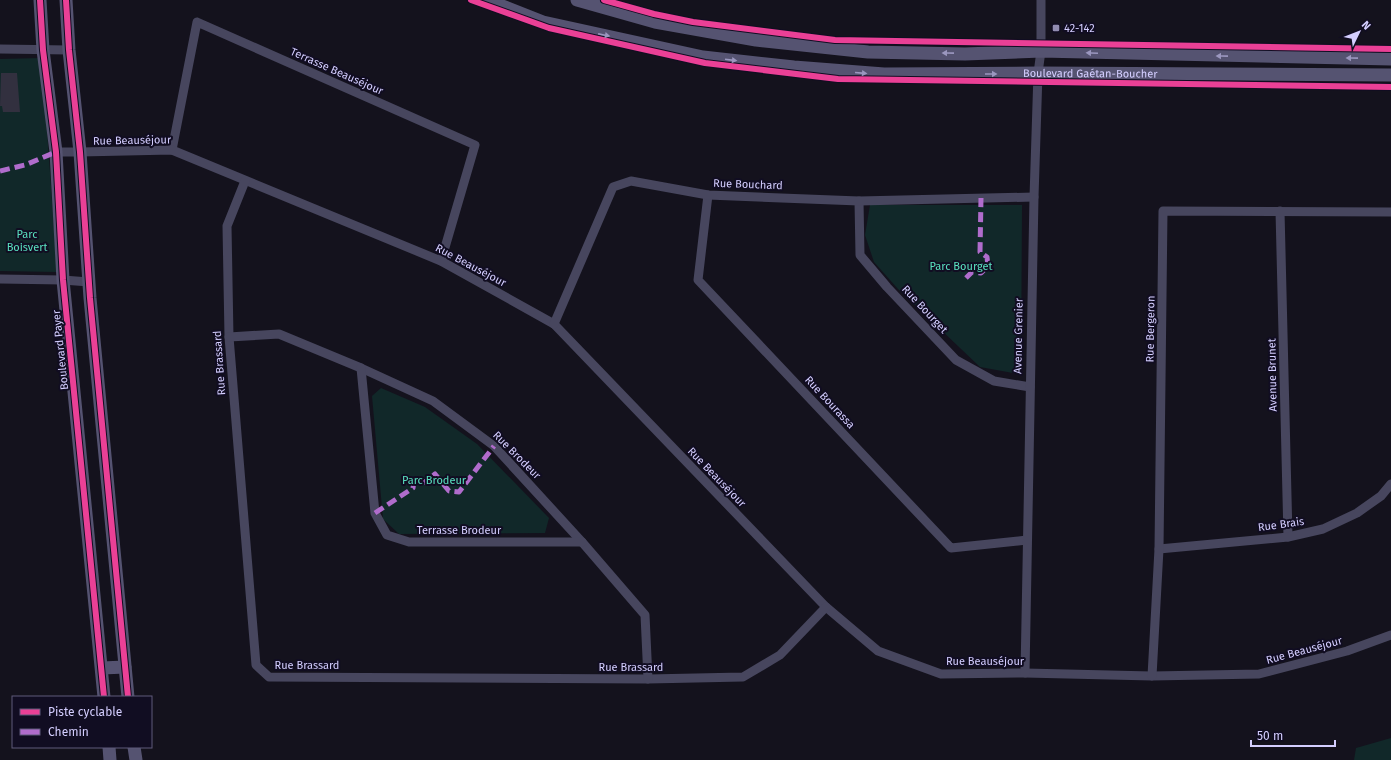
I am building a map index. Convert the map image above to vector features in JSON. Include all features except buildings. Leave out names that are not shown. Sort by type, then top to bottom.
[{"type":"main road","name":"Boulevard Payer","points":[[40,0],[43,50],[56,152],[63,280],[104,696]]},
{"type":"main road","points":[[66,0],[69,50],[80,152],[89,282],[128,696]]},
{"type":"main road","name":"Boulevard Gaétan-Boucher","points":[[486,0],[543,22],[703,57],[794,67],[884,74],[1038,73],[1391,75]]},
{"type":"main road","name":"Boulevard Gaétan-Boucher","points":[[577,0],[655,22],[756,40],[868,52],[965,54],[1041,51],[1391,59]]},
{"type":"main road","points":[[102,668],[125,667]]},
{"type":"main road","points":[[109,748],[110,760]]},
{"type":"main road","points":[[134,748],[136,760]]},
{"type":"street","name":"Avenue Grenier","points":[[1025,673],[1034,197],[1038,73],[1041,51],[1041,0]]},
{"type":"street","name":"Terrasse Beauséjour","points":[[172,150],[197,22],[475,146],[442,261]]},
{"type":"street","points":[[0,49],[69,50]]},
{"type":"street","name":"Rue Beauséjour","points":[[56,152],[172,150],[442,261],[554,324],[826,607],[878,652],[942,674],[1025,673],[1152,676],[1259,674],[1347,651],[1391,635]]},
{"type":"street","name":"Rue Brassard","points":[[246,181],[227,226],[229,337],[256,665],[269,677],[648,679],[743,677],[780,655],[826,607]]},
{"type":"street","name":"Rue Bouchard","points":[[554,324],[613,187],[631,181],[708,195],[859,201],[1034,197]]},
{"type":"street","name":"Rue Bourassa","points":[[708,195],[698,280],[951,548],[1027,540]]},
{"type":"street","name":"Rue Bourget","points":[[859,201],[860,255],[887,287],[956,360],[994,381],[1030,387]]},
{"type":"street","name":"Rue Bergeron","points":[[1152,676],[1159,549],[1163,210],[1391,212]]},
{"type":"street","name":"Avenue Brunet","points":[[1280,211],[1288,537]]},
{"type":"street","points":[[0,279],[89,282]]},
{"type":"street","name":"Rue Brodeur","points":[[229,337],[280,334],[361,368],[433,401],[494,446],[582,542],[645,615],[648,679]]},
{"type":"street","name":"Terrasse Brodeur","points":[[361,368],[375,513],[387,535],[409,542],[582,542]]},
{"type":"street","name":"Rue Brais","points":[[1159,549],[1288,537],[1323,529],[1357,513],[1381,496],[1391,484]]},
{"type":"green space","name":"Parc Boisvert","points":[[42,58],[57,272],[0,271],[0,59]]},
{"type":"green space","name":"Parc Bourget","points":[[870,205],[1022,205],[1021,369],[1013,373],[980,367],[898,289],[874,262],[865,235]]},
{"type":"green space","name":"Parc Brodeur","points":[[381,388],[425,407],[477,444],[549,518],[545,533],[399,534],[383,519],[372,396]]},
{"type":"green space","points":[[1391,738],[1391,760],[1354,760],[1356,748]]},
{"type":"marked path","points":[[0,171],[25,165],[56,152]]},
{"type":"marked path","points":[[966,278],[972,272],[981,273],[988,266],[987,257],[980,252],[981,198]]},
{"type":"marked path","points":[[375,513],[413,488],[414,480],[425,482],[435,474],[449,491],[459,492],[494,446]]},
{"type":"cycle path","points":[[40,0],[43,50],[56,152],[63,280],[104,696]]},
{"type":"cycle path","points":[[66,0],[69,50],[80,152],[90,298],[128,696]]},
{"type":"cycle path","points":[[471,0],[549,28],[705,63],[838,79],[1391,87]]},
{"type":"cycle path","points":[[604,0],[654,14],[693,22],[835,40],[1391,49]]},
{"type":"place","name":"42-142","points":[[1056,28]]}]
